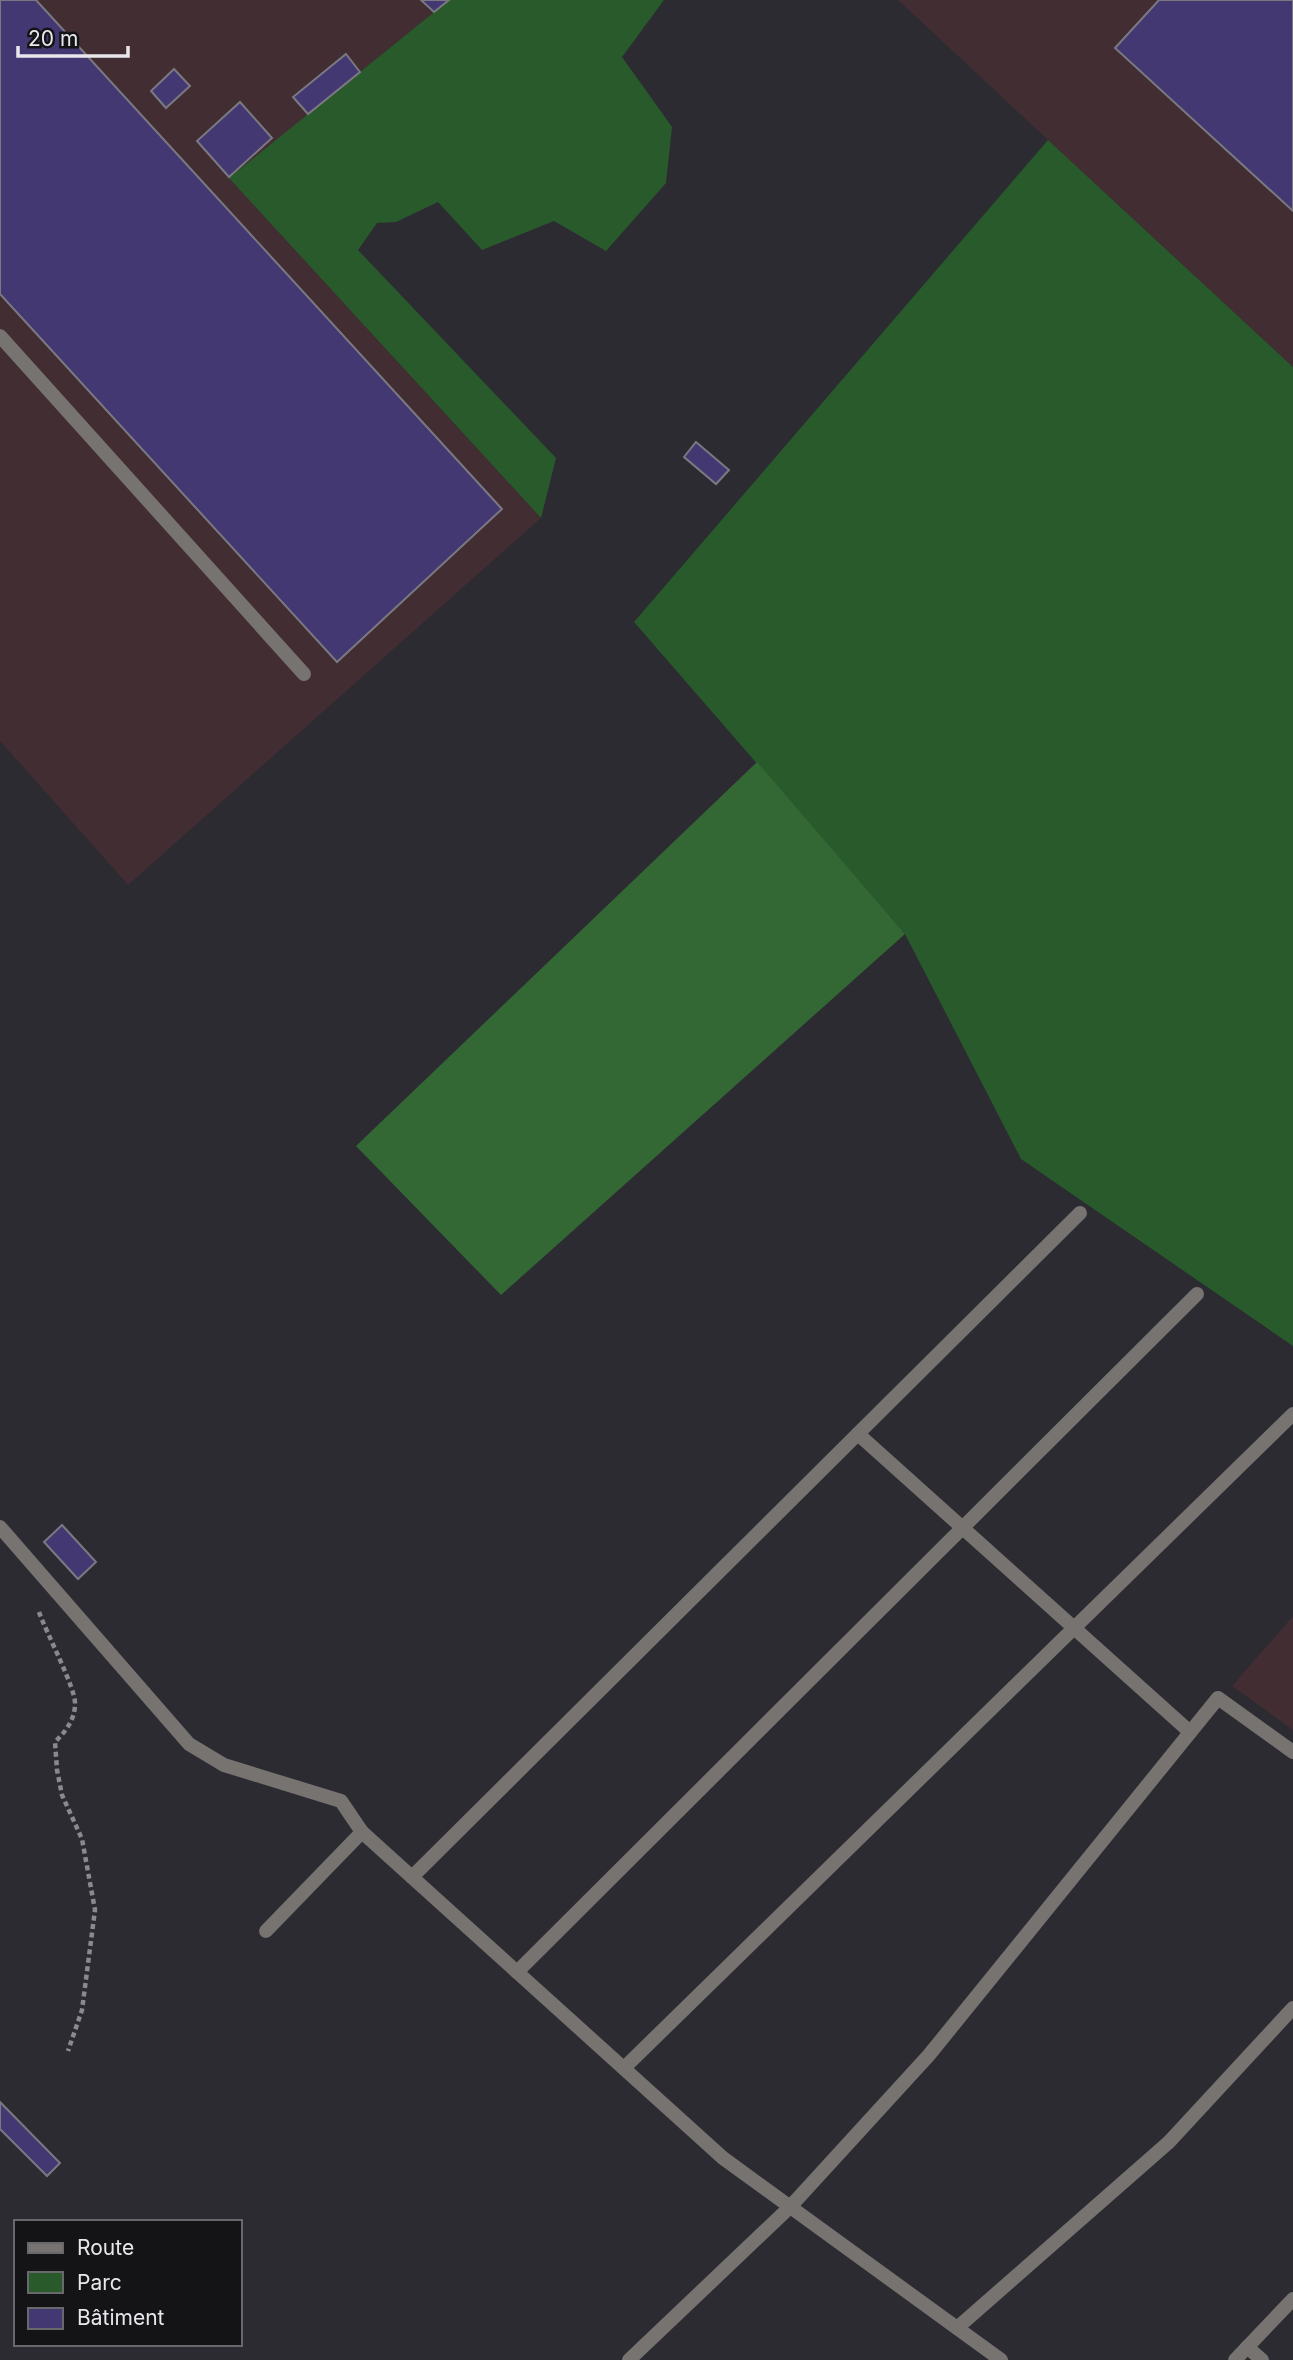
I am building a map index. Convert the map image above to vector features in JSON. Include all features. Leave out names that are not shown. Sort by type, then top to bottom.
[{"type":"street","points":[[0,336],[304,674]]},
{"type":"street","points":[[412,1877],[1080,1213]]},
{"type":"street","points":[[517,1972],[1197,1294]]},
{"type":"street","points":[[624,2068],[1293,1414]]},
{"type":"street","points":[[858,1434],[1190,1732]]},
{"type":"street","points":[[0,1527],[189,1744],[224,1765],[341,1801],[362,1832],[723,2158],[1000,2360]]},
{"type":"street","points":[[629,2360],[790,2207],[929,2055],[1218,1698],[1293,1752]]},
{"type":"street","points":[[266,1931],[362,1832]]},
{"type":"street","points":[[957,2329],[1169,2143],[1293,2008]]},
{"type":"street","points":[[1235,2360],[1293,2299]]},
{"type":"street","points":[[1247,2347],[1262,2360]]},
{"type":"path","points":[[36,1567],[37,1609],[76,1703],[68,1729],[55,1742],[57,1770],[62,1795],[82,1839],[95,1910],[82,2010],[68,2051]]},
{"type":"shaded area","points":[[0,0],[449,0],[230,178],[541,518],[128,885],[0,741]]},
{"type":"shaded area","points":[[898,0],[1293,0],[1293,367],[1048,140]]},
{"type":"shaded area","points":[[1293,1616],[1293,1730],[1232,1686]]},
{"type":"green space","points":[[449,0],[664,0],[622,57],[672,127],[666,183],[606,251],[554,221],[482,250],[438,202],[396,222],[377,223],[358,250],[556,458],[541,518],[229,178]]},
{"type":"green space","points":[[1048,140],[1293,367],[1293,1346],[1021,1159],[905,934],[634,622]]},
{"type":"green space","points":[[757,762],[905,934],[501,1295],[356,1146]]},
{"type":"building","points":[[0,0],[36,0],[502,509],[337,662],[0,294]]},
{"type":"building","points":[[421,0],[449,0],[434,12]]},
{"type":"building","points":[[1159,0],[1293,0],[1293,211],[1115,48]]},
{"type":"building","points":[[346,54],[360,72],[308,114],[293,97]]},
{"type":"building","points":[[174,69],[190,86],[166,108],[151,91]]},
{"type":"building","points":[[240,102],[272,138],[229,177],[197,141]]},
{"type":"building","points":[[696,442],[729,470],[716,484],[684,457]]},
{"type":"building","points":[[62,1525],[96,1562],[78,1579],[44,1542]]},
{"type":"building","points":[[0,2102],[60,2163],[47,2176],[0,2129]]}]
